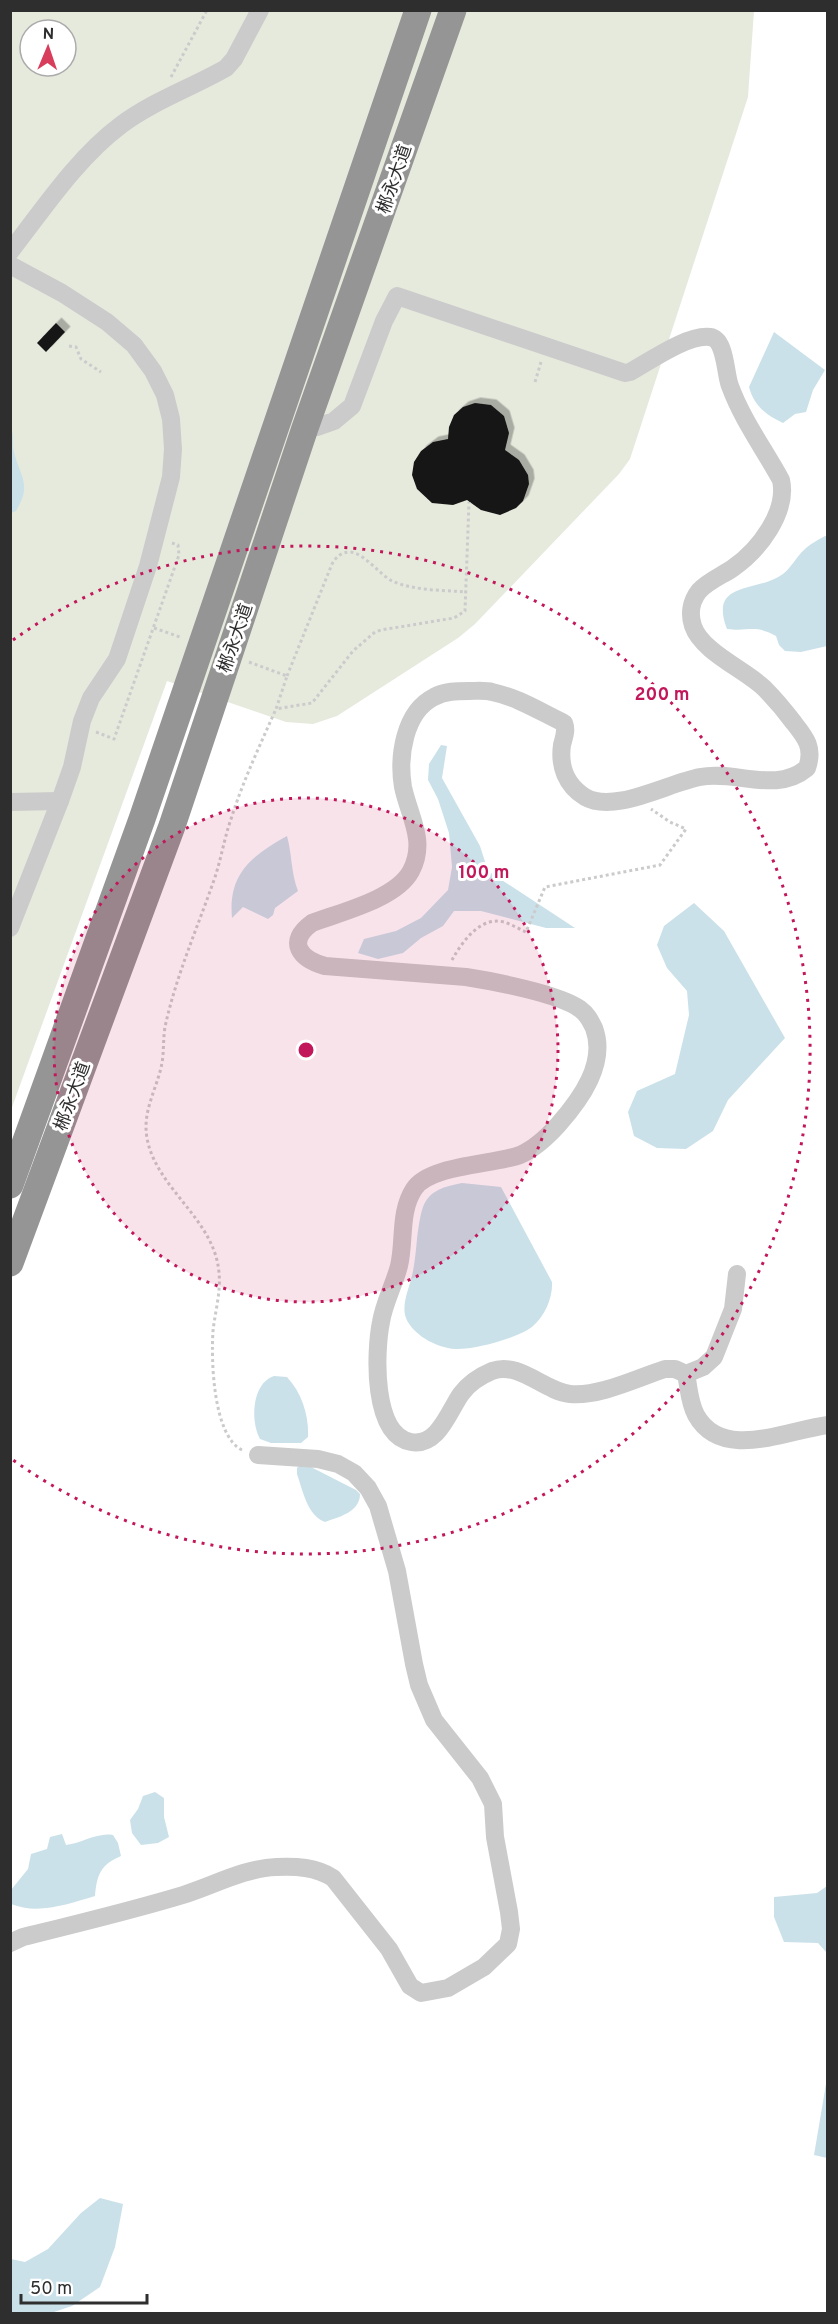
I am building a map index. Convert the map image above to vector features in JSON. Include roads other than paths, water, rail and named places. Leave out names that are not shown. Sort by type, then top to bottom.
[{"type":"highway","name":"郴永大道","points":[[10,1185],[142,819],[418,10]]},
{"type":"highway","name":"郴永大道","points":[[10,1263],[172,826],[305,428],[453,10]]},
{"type":"street","points":[[10,252],[53,196],[94,149],[120,125],[156,103],[226,68],[234,59],[260,10]]},
{"type":"street","points":[[10,265],[62,293],[119,331],[134,345],[153,371],[165,394],[171,419],[171,477],[148,566],[117,660],[91,698],[81,726],[72,767],[27,891],[10,928]]},
{"type":"street","points":[[305,428],[317,427],[334,421],[352,406],[384,321],[397,296],[625,373],[687,342],[710,336],[717,339],[721,345],[729,384],[741,413],[781,480],[783,492],[777,515],[752,551],[735,567],[700,590],[694,599],[691,617],[698,636],[706,645],[764,688],[805,737],[811,748],[807,768],[799,775],[774,781],[703,776],[615,802],[599,802],[585,797],[573,787],[564,773],[561,760],[566,729],[564,723],[507,696],[490,691],[449,692],[434,697],[421,705],[410,721],[405,740],[402,765],[403,786],[418,836],[418,848],[411,870],[399,886],[384,895],[312,923],[298,938],[302,956],[312,963],[485,980],[560,1000],[579,1008],[590,1018],[597,1037],[599,1049],[596,1064],[586,1087],[559,1124],[534,1147],[509,1159],[436,1174],[415,1187],[409,1198],[399,1265],[381,1322],[378,1366],[380,1397],[385,1418],[403,1440],[413,1443],[426,1440],[438,1431],[461,1393],[476,1378],[495,1370],[512,1369],[550,1390],[570,1394],[591,1394],[665,1369],[675,1369],[686,1374],[703,1367],[714,1357],[733,1309],[737,1274]]},
{"type":"street","points":[[10,802],[60,801]]},
{"type":"street","points":[[686,1374],[695,1413],[707,1429],[725,1439],[737,1441],[768,1438],[828,1425]]},
{"type":"street","points":[[10,1943],[273,1867],[310,1868],[333,1878],[389,1949],[410,1986],[421,1993],[448,1988],[484,1967],[508,1944],[511,1929],[510,1912],[495,1837],[493,1804],[480,1778],[434,1720],[419,1685],[397,1571],[373,1497],[354,1473],[338,1464],[318,1459],[258,1455]]},
{"type":"water","points":[[774,332],[825,370],[813,390],[806,412],[795,414],[783,423],[762,410],[754,400],[749,387]]},
{"type":"water","points":[[11,427],[14,452],[24,489],[21,502],[16,511],[11,513]]},
{"type":"water","points":[[828,536],[827,646],[801,652],[785,651],[779,645],[776,636],[768,632],[757,629],[727,629],[723,613],[724,602],[730,595],[738,590],[773,580],[783,574],[807,547]]},
{"type":"water","points":[[441,745],[447,746],[442,778],[480,846],[488,871],[575,928],[546,928],[481,911],[454,911],[443,926],[421,938],[403,953],[378,959],[358,953],[364,939],[396,931],[421,918],[448,890],[452,867],[449,833],[438,799],[428,780],[429,764]]},
{"type":"water","points":[[287,836],[298,891],[275,908],[273,915],[268,919],[243,907],[232,918],[234,889],[244,868],[263,851]]},
{"type":"water","points":[[694,903],[724,931],[785,1038],[728,1100],[713,1131],[686,1149],[657,1148],[634,1136],[628,1112],[637,1091],[675,1074],[689,1015],[687,991],[667,968],[657,945],[664,926]]},
{"type":"water","points":[[462,1183],[501,1187],[552,1282],[552,1288],[545,1312],[533,1326],[518,1335],[496,1342],[473,1348],[455,1349],[440,1346],[418,1334],[408,1322],[404,1310],[423,1207],[432,1194]]},
{"type":"water","points":[[274,1376],[287,1377],[300,1397],[306,1413],[308,1429],[308,1437],[301,1443],[271,1443],[260,1439],[254,1413],[257,1394],[261,1386]]},
{"type":"water","points":[[301,1464],[356,1490],[360,1494],[353,1509],[325,1522],[319,1519],[306,1502],[301,1488],[297,1468]]},
{"type":"water","points":[[155,1792],[164,1798],[164,1817],[169,1837],[158,1843],[141,1845],[132,1833],[130,1820],[143,1796]]},
{"type":"water","points":[[62,1834],[66,1845],[107,1834],[113,1835],[118,1843],[121,1856],[108,1863],[101,1871],[95,1896],[64,1905],[32,1909],[11,1904],[11,1890],[28,1869],[31,1854],[47,1849],[50,1837]]},
{"type":"water","points":[[827,1886],[827,1953],[818,1943],[784,1942],[774,1917],[774,1897],[817,1893]]},
{"type":"water","points":[[827,2078],[827,2158],[814,2155]]},
{"type":"water","points":[[100,2198],[123,2204],[115,2247],[100,2287],[72,2306],[51,2313],[11,2313],[11,2259],[25,2262],[48,2249],[81,2213]]}]
